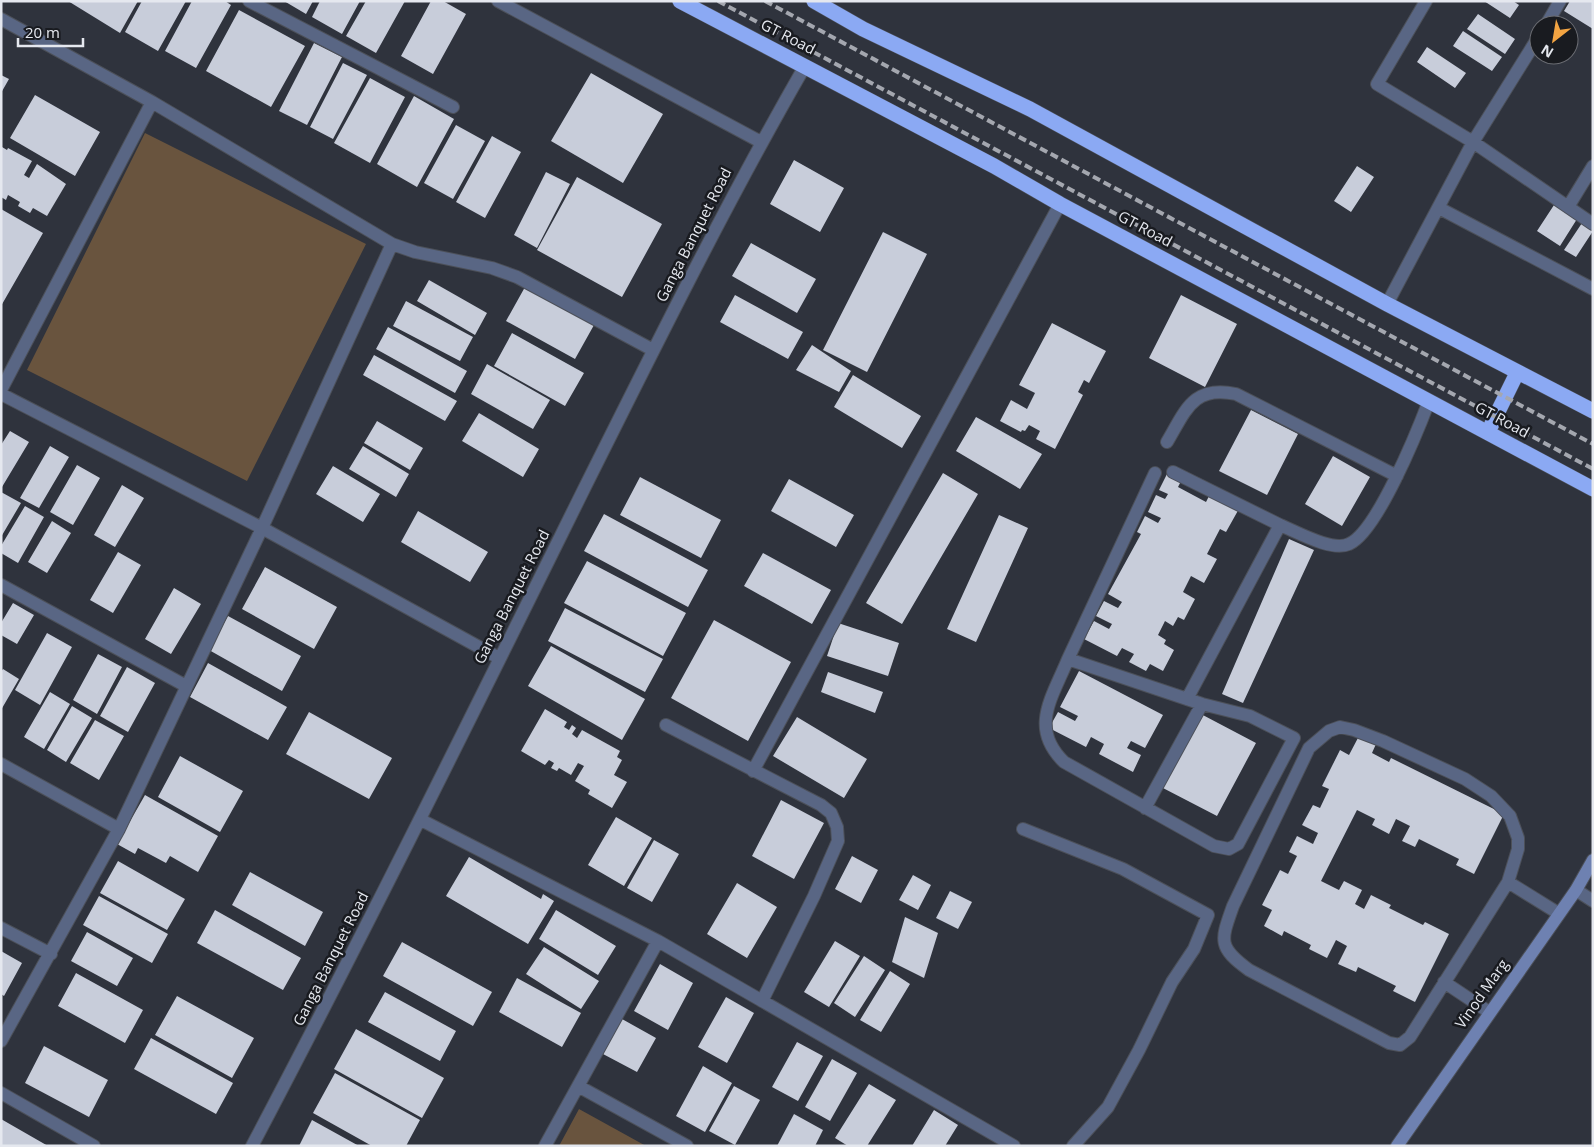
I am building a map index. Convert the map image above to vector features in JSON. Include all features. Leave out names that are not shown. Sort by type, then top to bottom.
[{"type":"highway","name":"GT Road","points":[[680,1],[805,66],[1593,489]]},
{"type":"highway","points":[[814,1],[863,29],[1030,109],[1387,304],[1593,411]]},
{"type":"highway","points":[[1488,432],[1517,372]]},
{"type":"street","points":[[249,1],[454,107]]},
{"type":"street","points":[[498,1],[761,142]]},
{"type":"street","points":[[1426,1],[1377,84],[1473,142],[1593,224]]},
{"type":"street","points":[[1552,15],[1560,1]]},
{"type":"street","points":[[1,19],[152,102],[392,244],[415,252],[492,268],[517,277],[653,350]]},
{"type":"street","points":[[1387,304],[1473,142],[1529,52]]},
{"type":"street","name":"Ganga Banquet Road","points":[[252,1146],[421,820],[499,658],[653,350],[761,142],[805,66]]},
{"type":"street","points":[[1,390],[152,102]]},
{"type":"street","points":[[1568,207],[1593,166]]},
{"type":"street","points":[[753,771],[1060,204]]},
{"type":"street","points":[[1439,208],[1593,289]]},
{"type":"street","points":[[1,1041],[119,829],[262,528],[392,244]]},
{"type":"street","points":[[1168,442],[1187,408],[1204,394],[1218,390],[1236,394],[1397,476]]},
{"type":"street","points":[[1,394],[262,528],[499,658]]},
{"type":"street","points":[[1173,472],[1280,525],[1333,546],[1349,545],[1373,518],[1397,476],[1409,453],[1429,401]]},
{"type":"street","points":[[1068,659],[1202,704],[1250,716],[1294,738],[1238,844],[1229,849],[1214,846],[1145,808],[1064,762],[1052,751],[1046,738],[1044,728],[1050,704],[1068,659],[1155,473]]},
{"type":"street","points":[[1187,698],[1280,525]]},
{"type":"street","points":[[1,585],[186,686]]},
{"type":"street","points":[[1145,808],[1202,704]]},
{"type":"street","points":[[666,725],[832,813],[838,841],[814,896],[762,1001]]},
{"type":"street","points":[[1340,728],[1354,730],[1465,779],[1491,796],[1510,816],[1518,838],[1518,849],[1508,882],[1410,1037],[1400,1045],[1389,1043],[1248,970],[1233,959],[1223,944],[1224,931],[1233,906],[1309,748],[1329,731],[1340,728]]},
{"type":"street","points":[[1,764],[119,829]]},
{"type":"street","points":[[421,820],[658,941],[1014,1146]]},
{"type":"street","points":[[1023,829],[1122,869],[1208,915],[1194,949],[1172,982],[1139,1050],[1108,1107],[1073,1146]]},
{"type":"street","name":"Vinod Marg","points":[[1397,1146],[1558,913],[1576,890],[1593,860]]},
{"type":"street","points":[[1508,882],[1558,913]]},
{"type":"street","points":[[1576,890],[1593,901]]},
{"type":"street","points":[[1,928],[51,954]]},
{"type":"street","points":[[545,1146],[658,941]]},
{"type":"street","points":[[1444,982],[1489,1012]]},
{"type":"street","points":[[578,1086],[687,1146]]},
{"type":"street","points":[[1,1093],[94,1146]]},
{"type":"shaded area","points":[[145,133],[366,244],[247,481],[27,370]]},
{"type":"shaded area","points":[[579,1109],[646,1146],[559,1146]]},
{"type":"building","points":[[68,1],[138,1],[120,33]]},
{"type":"building","points":[[142,1],[186,1],[158,51],[125,32]]},
{"type":"building","points":[[192,1],[225,1],[231,5],[196,68],[165,51]]},
{"type":"building","points":[[284,1],[313,1],[306,14]]},
{"type":"building","points":[[320,1],[360,1],[342,34],[312,17]]},
{"type":"building","points":[[366,1],[405,1],[376,53],[346,36]]},
{"type":"building","points":[[431,1],[443,1],[466,14],[433,74],[401,56]]},
{"type":"building","points":[[1484,1],[1513,1],[1519,5],[1510,18]]},
{"type":"building","points":[[1570,1],[1593,1],[1593,29],[1579,20],[1579,15],[1570,15],[1564,11]]},
{"type":"building","points":[[239,10],[305,46],[271,107],[206,71]]},
{"type":"building","points":[[1478,14],[1515,39],[1505,54],[1467,29]]},
{"type":"building","points":[[1463,31],[1502,57],[1492,71],[1453,46]]},
{"type":"building","points":[[314,43],[342,57],[307,125],[279,111]]},
{"type":"building","points":[[1427,47],[1466,73],[1455,88],[1417,62]]},
{"type":"building","points":[[343,63],[367,75],[333,139],[310,127]]},
{"type":"building","points":[[591,73],[663,114],[623,183],[551,141]]},
{"type":"building","points":[[1,75],[9,79],[1,93]]},
{"type":"building","points":[[370,78],[405,97],[370,163],[334,143]]},
{"type":"building","points":[[35,95],[100,132],[75,176],[10,138]]},
{"type":"building","points":[[414,96],[454,119],[417,187],[377,164]]},
{"type":"building","points":[[456,125],[485,141],[453,199],[424,183]]},
{"type":"building","points":[[492,136],[521,152],[485,218],[456,202]]},
{"type":"building","points":[[2,147],[7,150],[8,148],[32,161],[24,175],[29,178],[37,164],[66,184],[47,216],[33,208],[30,213],[18,206],[20,202],[8,195],[6,200],[1,197]]},
{"type":"building","points":[[794,160],[844,188],[820,232],[770,204]]},
{"type":"building","points":[[1357,166],[1374,177],[1351,212],[1334,201]]},
{"type":"building","points":[[546,172],[570,184],[537,248],[514,235]]},
{"type":"building","points":[[577,177],[662,224],[622,297],[537,250]]},
{"type":"building","points":[[1554,205],[1577,219],[1560,246],[1537,231]]},
{"type":"building","points":[[1,209],[43,233],[1,306]]},
{"type":"building","points":[[1584,220],[1593,226],[1593,231],[1576,257],[1564,250]]},
{"type":"building","points":[[883,232],[927,254],[867,372],[823,350]]},
{"type":"building","points":[[751,243],[816,279],[797,313],[732,276]]},
{"type":"building","points":[[429,280],[487,313],[475,335],[417,301]]},
{"type":"building","points":[[525,287],[594,325],[575,359],[506,321]]},
{"type":"building","points":[[735,295],[803,332],[788,359],[720,322]]},
{"type":"building","points":[[1181,295],[1237,324],[1205,387],[1149,358]]},
{"type":"building","points":[[406,301],[473,337],[460,361],[393,326]]},
{"type":"building","points":[[1052,323],[1106,351],[1089,383],[1084,380],[1078,392],[1083,395],[1055,449],[1036,439],[1040,431],[1029,425],[1025,431],[1022,430],[1021,432],[1000,421],[1011,400],[1027,409],[1035,393],[1019,385]]},
{"type":"building","points":[[388,327],[467,371],[455,393],[376,349]]},
{"type":"building","points":[[512,333],[584,373],[565,406],[494,366]]},
{"type":"building","points":[[812,345],[851,371],[839,392],[796,370]]},
{"type":"building","points":[[374,355],[457,401],[445,421],[363,375]]},
{"type":"building","points":[[487,364],[550,400],[533,429],[471,394]]},
{"type":"building","points":[[853,375],[921,416],[902,448],[834,407]]},
{"type":"building","points":[[1251,410],[1298,434],[1267,495],[1219,471]]},
{"type":"building","points":[[479,413],[539,449],[523,477],[462,441]]},
{"type":"building","points":[[976,417],[1042,454],[1020,489],[956,451]]},
{"type":"building","points":[[377,421],[423,448],[410,470],[364,443]]},
{"type":"building","points":[[10,431],[29,442],[2,487],[1,445]]},
{"type":"building","points":[[50,446],[69,457],[39,508],[20,498]]},
{"type":"building","points":[[363,446],[409,474],[396,497],[349,469]]},
{"type":"building","points":[[1333,456],[1370,477],[1342,526],[1305,504]]},
{"type":"building","points":[[77,465],[100,478],[73,525],[50,512]]},
{"type":"building","points":[[333,466],[380,494],[363,522],[316,494]]},
{"type":"building","points":[[1169,470],[1183,477],[1178,487],[1206,502],[1211,492],[1240,507],[1226,532],[1220,529],[1207,554],[1217,559],[1204,583],[1191,576],[1183,592],[1195,599],[1184,620],[1178,617],[1173,626],[1165,621],[1158,635],[1166,640],[1164,644],[1174,650],[1163,671],[1150,664],[1146,671],[1129,662],[1134,654],[1122,648],[1117,656],[1084,639],[1094,621],[1109,629],[1112,624],[1096,616],[1104,601],[1118,608],[1122,602],[1108,594],[1141,534],[1137,532],[1145,516],[1158,523],[1161,518],[1148,512],[1156,495],[1165,499],[1168,494],[1159,490]]},
{"type":"building","points":[[943,473],[978,494],[902,624],[866,603]]},
{"type":"building","points":[[640,477],[721,520],[701,558],[620,515]]},
{"type":"building","points":[[789,479],[854,515],[836,547],[771,511]]},
{"type":"building","points":[[122,485],[144,498],[115,547],[94,535]]},
{"type":"building","points":[[1,492],[21,503],[1,537]]},
{"type":"building","points":[[25,506],[44,517],[18,563],[1,553],[1,546]]},
{"type":"building","points":[[418,511],[488,552],[470,582],[401,542]]},
{"type":"building","points":[[604,514],[708,570],[688,607],[584,551]]},
{"type":"building","points":[[999,515],[1028,528],[976,642],[947,629]]},
{"type":"building","points":[[52,521],[71,533],[47,573],[28,562]]},
{"type":"building","points":[[1289,539],[1314,550],[1243,703],[1222,694]]},
{"type":"building","points":[[118,552],[141,565],[113,613],[90,600]]},
{"type":"building","points":[[763,553],[831,590],[812,624],[744,586]]},
{"type":"building","points":[[587,561],[686,613],[663,656],[564,603]]},
{"type":"building","points":[[265,567],[337,607],[314,649],[242,609]]},
{"type":"building","points":[[174,588],[201,604],[171,654],[145,639]]},
{"type":"building","points":[[13,603],[34,615],[17,644],[1,635],[1,623]]},
{"type":"building","points":[[565,608],[663,659],[645,692],[548,641]]},
{"type":"building","points":[[228,616],[301,656],[282,691],[209,650]]},
{"type":"building","points":[[714,620],[791,662],[748,741],[671,698]]},
{"type":"building","points":[[838,623],[899,643],[888,676],[827,656]]},
{"type":"building","points":[[47,633],[72,647],[40,705],[15,690]]},
{"type":"building","points":[[551,646],[645,699],[622,740],[528,686]]},
{"type":"building","points":[[98,654],[122,667],[97,714],[73,700]]},
{"type":"building","points":[[208,663],[287,707],[268,740],[190,697]]},
{"type":"building","points":[[127,667],[155,683],[128,732],[100,716]]},
{"type":"building","points":[[3,669],[19,679],[1,710],[1,672]]},
{"type":"building","points":[[1079,671],[1163,715],[1145,748],[1131,741],[1127,748],[1141,755],[1133,772],[1099,754],[1104,744],[1091,737],[1086,747],[1049,728],[1058,712],[1075,721],[1078,716],[1060,707]]},
{"type":"building","points":[[828,672],[883,692],[875,713],[821,692]]},
{"type":"building","points":[[50,692],[70,704],[44,749],[24,737]]},
{"type":"building","points":[[72,706],[92,718],[66,762],[47,750]]},
{"type":"building","points":[[545,709],[567,722],[564,727],[569,730],[572,725],[576,728],[572,734],[577,738],[582,730],[620,751],[617,757],[622,760],[614,775],[627,782],[612,808],[588,794],[590,790],[575,781],[584,766],[578,763],[571,775],[559,768],[557,771],[551,768],[554,763],[549,760],[545,765],[521,751]]},
{"type":"building","points":[[309,712],[392,758],[369,799],[286,754]]},
{"type":"building","points":[[1199,713],[1256,743],[1217,816],[1161,787]]},
{"type":"building","points":[[797,717],[867,759],[844,798],[773,756]]},
{"type":"building","points":[[95,720],[124,736],[99,780],[70,763]]},
{"type":"building","points":[[1359,736],[1376,744],[1372,753],[1389,762],[1391,758],[1504,814],[1474,874],[1456,865],[1459,859],[1419,839],[1415,847],[1402,841],[1410,826],[1396,819],[1389,834],[1372,825],[1375,819],[1357,810],[1321,881],[1339,890],[1344,881],[1362,890],[1355,904],[1364,909],[1371,895],[1391,905],[1389,908],[1423,925],[1425,922],[1449,934],[1415,1002],[1393,991],[1396,986],[1358,967],[1356,972],[1338,964],[1347,946],[1336,940],[1327,958],[1309,949],[1311,945],[1284,931],[1282,936],[1264,926],[1272,910],[1262,905],[1280,870],[1288,874],[1297,856],[1289,852],[1297,836],[1313,844],[1318,833],[1302,825],[1313,805],[1320,808],[1329,789],[1322,786],[1340,750],[1349,755]]},
{"type":"building","points":[[180,756],[243,791],[220,832],[158,797]]},
{"type":"building","points":[[145,795],[218,836],[198,872],[170,856],[166,863],[138,848],[135,854],[117,844]]},
{"type":"building","points":[[781,800],[824,823],[794,879],[752,856]]},
{"type":"building","points":[[616,817],[652,838],[624,886],[588,865]]},
{"type":"building","points":[[654,840],[679,854],[652,902],[627,888]]},
{"type":"building","points":[[852,856],[878,870],[861,903],[835,889]]},
{"type":"building","points":[[469,857],[541,899],[543,894],[554,901],[528,944],[446,896]]},
{"type":"building","points":[[118,861],[185,899],[167,930],[100,893]]},
{"type":"building","points":[[250,872],[323,912],[305,946],[232,905]]},
{"type":"building","points":[[913,875],[931,885],[918,910],[899,900]]},
{"type":"building","points":[[737,883],[777,907],[747,958],[707,934]]},
{"type":"building","points":[[950,891],[972,902],[958,929],[936,918]]},
{"type":"building","points":[[99,896],[168,934],[152,963],[83,925]]},
{"type":"building","points":[[215,910],[301,958],[283,990],[197,943]]},
{"type":"building","points":[[556,910],[616,946],[598,975],[539,939]]},
{"type":"building","points":[[905,917],[938,933],[924,978],[892,962]]},
{"type":"building","points":[[87,932],[133,958],[117,986],[71,961]]},
{"type":"building","points":[[835,941],[860,956],[829,1007],[804,992]]},
{"type":"building","points":[[402,942],[492,992],[473,1026],[383,976]]},
{"type":"building","points":[[544,947],[599,981],[581,1009],[526,974]]},
{"type":"building","points":[[1,951],[22,963],[4,996],[1,994]]},
{"type":"building","points":[[864,956],[885,970],[855,1017],[834,1003]]},
{"type":"building","points":[[660,964],[693,983],[668,1030],[634,1011]]},
{"type":"building","points":[[890,971],[910,984],[881,1032],[860,1020]]},
{"type":"building","points":[[76,973],[143,1010],[125,1043],[58,1006]]},
{"type":"building","points":[[517,978],[581,1013],[562,1047],[499,1012]]},
{"type":"building","points":[[385,992],[456,1031],[440,1061],[368,1022]]},
{"type":"building","points":[[177,996],[254,1038],[232,1078],[155,1035]]},
{"type":"building","points":[[726,997],[754,1013],[727,1063],[698,1047]]},
{"type":"building","points":[[622,1019],[656,1038],[637,1072],[603,1054]]},
{"type":"building","points":[[356,1029],[444,1078],[422,1118],[334,1069]]},
{"type":"building","points":[[151,1038],[233,1083],[216,1114],[134,1069]]},
{"type":"building","points":[[797,1042],[823,1056],[798,1101],[772,1087]]},
{"type":"building","points":[[44,1046],[108,1080],[89,1117],[25,1083]]},
{"type":"building","points":[[832,1059],[857,1073],[830,1121],[805,1107]]},
{"type":"building","points":[[703,1066],[732,1083],[705,1132],[676,1116]]},
{"type":"building","points":[[335,1073],[420,1120],[406,1146],[372,1146],[313,1113]]},
{"type":"building","points":[[869,1084],[896,1100],[867,1146],[848,1146],[835,1138]]},
{"type":"building","points":[[734,1086],[760,1100],[735,1145],[709,1131]]},
{"type":"building","points":[[934,1110],[958,1125],[945,1146],[912,1146]]},
{"type":"building","points":[[794,1114],[823,1130],[815,1146],[777,1146]]},
{"type":"building","points":[[1,1119],[48,1146],[1,1146]]},
{"type":"building","points":[[312,1120],[359,1146],[299,1146]]},
{"type":"railway","points":[[718,1],[1593,469]]},
{"type":"railway","points":[[765,1],[1593,444]]}]
